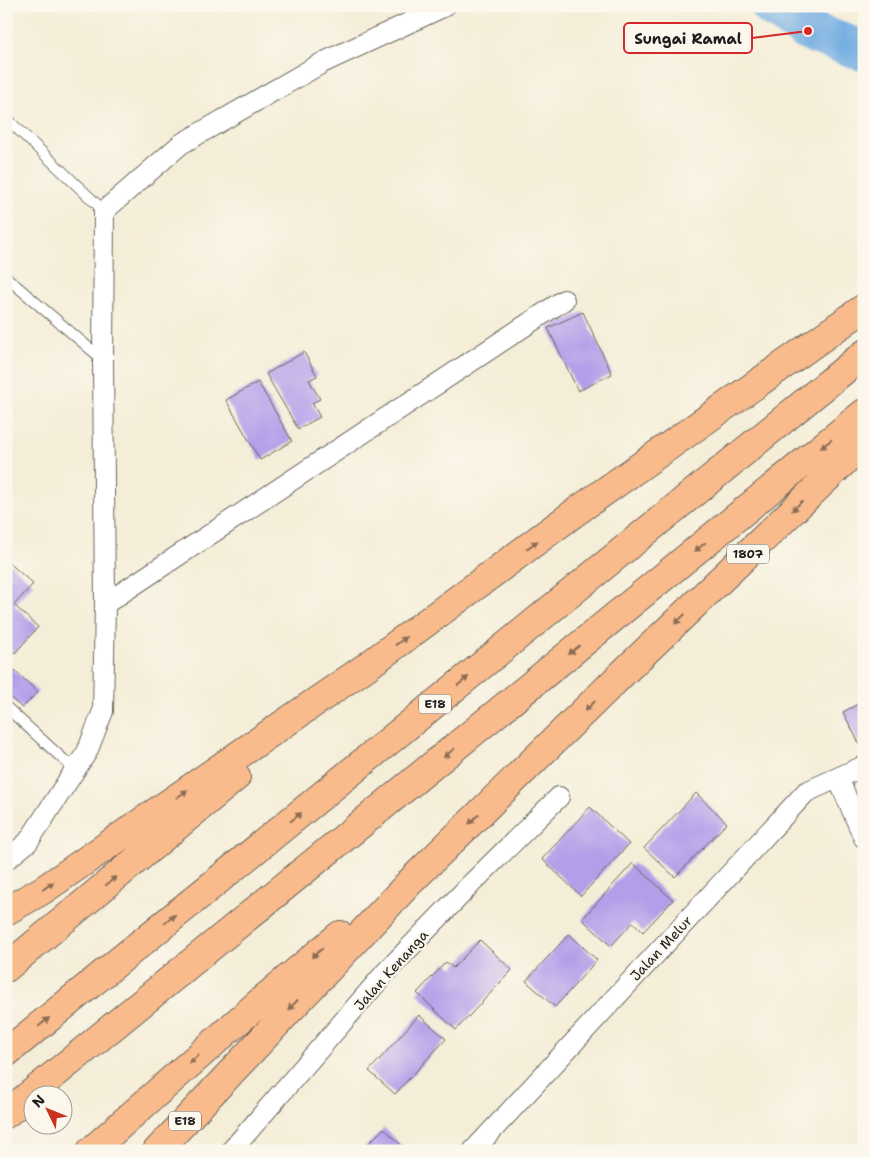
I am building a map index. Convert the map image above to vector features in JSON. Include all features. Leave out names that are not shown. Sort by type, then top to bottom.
[{"type":"highway","points":[[6,911],[43,890],[366,667],[577,511],[864,308]]},
{"type":"highway","name":"E18","points":[[6,1053],[864,354]]},
{"type":"highway","points":[[10,1111],[864,413]]},
{"type":"highway","name":"1807","points":[[625,672],[848,458],[864,431]]},
{"type":"highway","points":[[6,968],[366,667]]},
{"type":"highway","name":"E18","points":[[157,1151],[411,881],[625,672]]},
{"type":"highway","points":[[91,1151],[323,948],[411,881]]},
{"type":"street","points":[[6,860],[28,842],[87,752],[103,710],[105,604],[104,212],[181,144],[322,63],[445,6]]},
{"type":"street","points":[[105,604],[564,300]]},
{"type":"street","name":"Jalan Melur","points":[[473,1151],[806,792],[864,766]]},
{"type":"street","points":[[838,778],[864,838]]},
{"type":"street","name":"Jalan Kenanga","points":[[231,1151],[385,973],[559,797]]},
{"type":"lane","points":[[6,118],[104,212]]},
{"type":"lane","points":[[6,277],[103,360]]},
{"type":"lane","points":[[6,707],[75,770]]},
{"type":"building","points":[[583,312],[612,374],[578,391],[548,328]]},
{"type":"building","points":[[304,352],[317,376],[309,380],[320,399],[312,403],[320,417],[298,429],[266,374]]},
{"type":"building","points":[[258,382],[292,441],[260,460],[226,400]]},
{"type":"building","points":[[6,560],[33,584],[14,605],[38,627],[15,653],[6,645]]},
{"type":"building","points":[[6,663],[38,692],[22,708],[6,694]]},
{"type":"building","points":[[864,701],[864,743],[860,745],[843,712]]},
{"type":"building","points":[[696,793],[727,823],[675,877],[644,848]]},
{"type":"building","points":[[590,807],[629,844],[581,896],[542,859]]},
{"type":"building","points":[[633,863],[673,900],[643,932],[633,922],[611,946],[582,919]]},
{"type":"building","points":[[569,934],[597,960],[555,1007],[526,981]]},
{"type":"building","points":[[480,940],[512,970],[456,1030],[417,993],[446,962],[453,968]]},
{"type":"building","points":[[419,1015],[446,1039],[395,1094],[369,1071]]},
{"type":"building","points":[[384,1128],[407,1151],[361,1151]]},
{"type":"waterway","points":[[771,6],[808,31],[864,51]]},
{"type":"place","name":"Sungai Ramal","points":[[808,31]]}]
